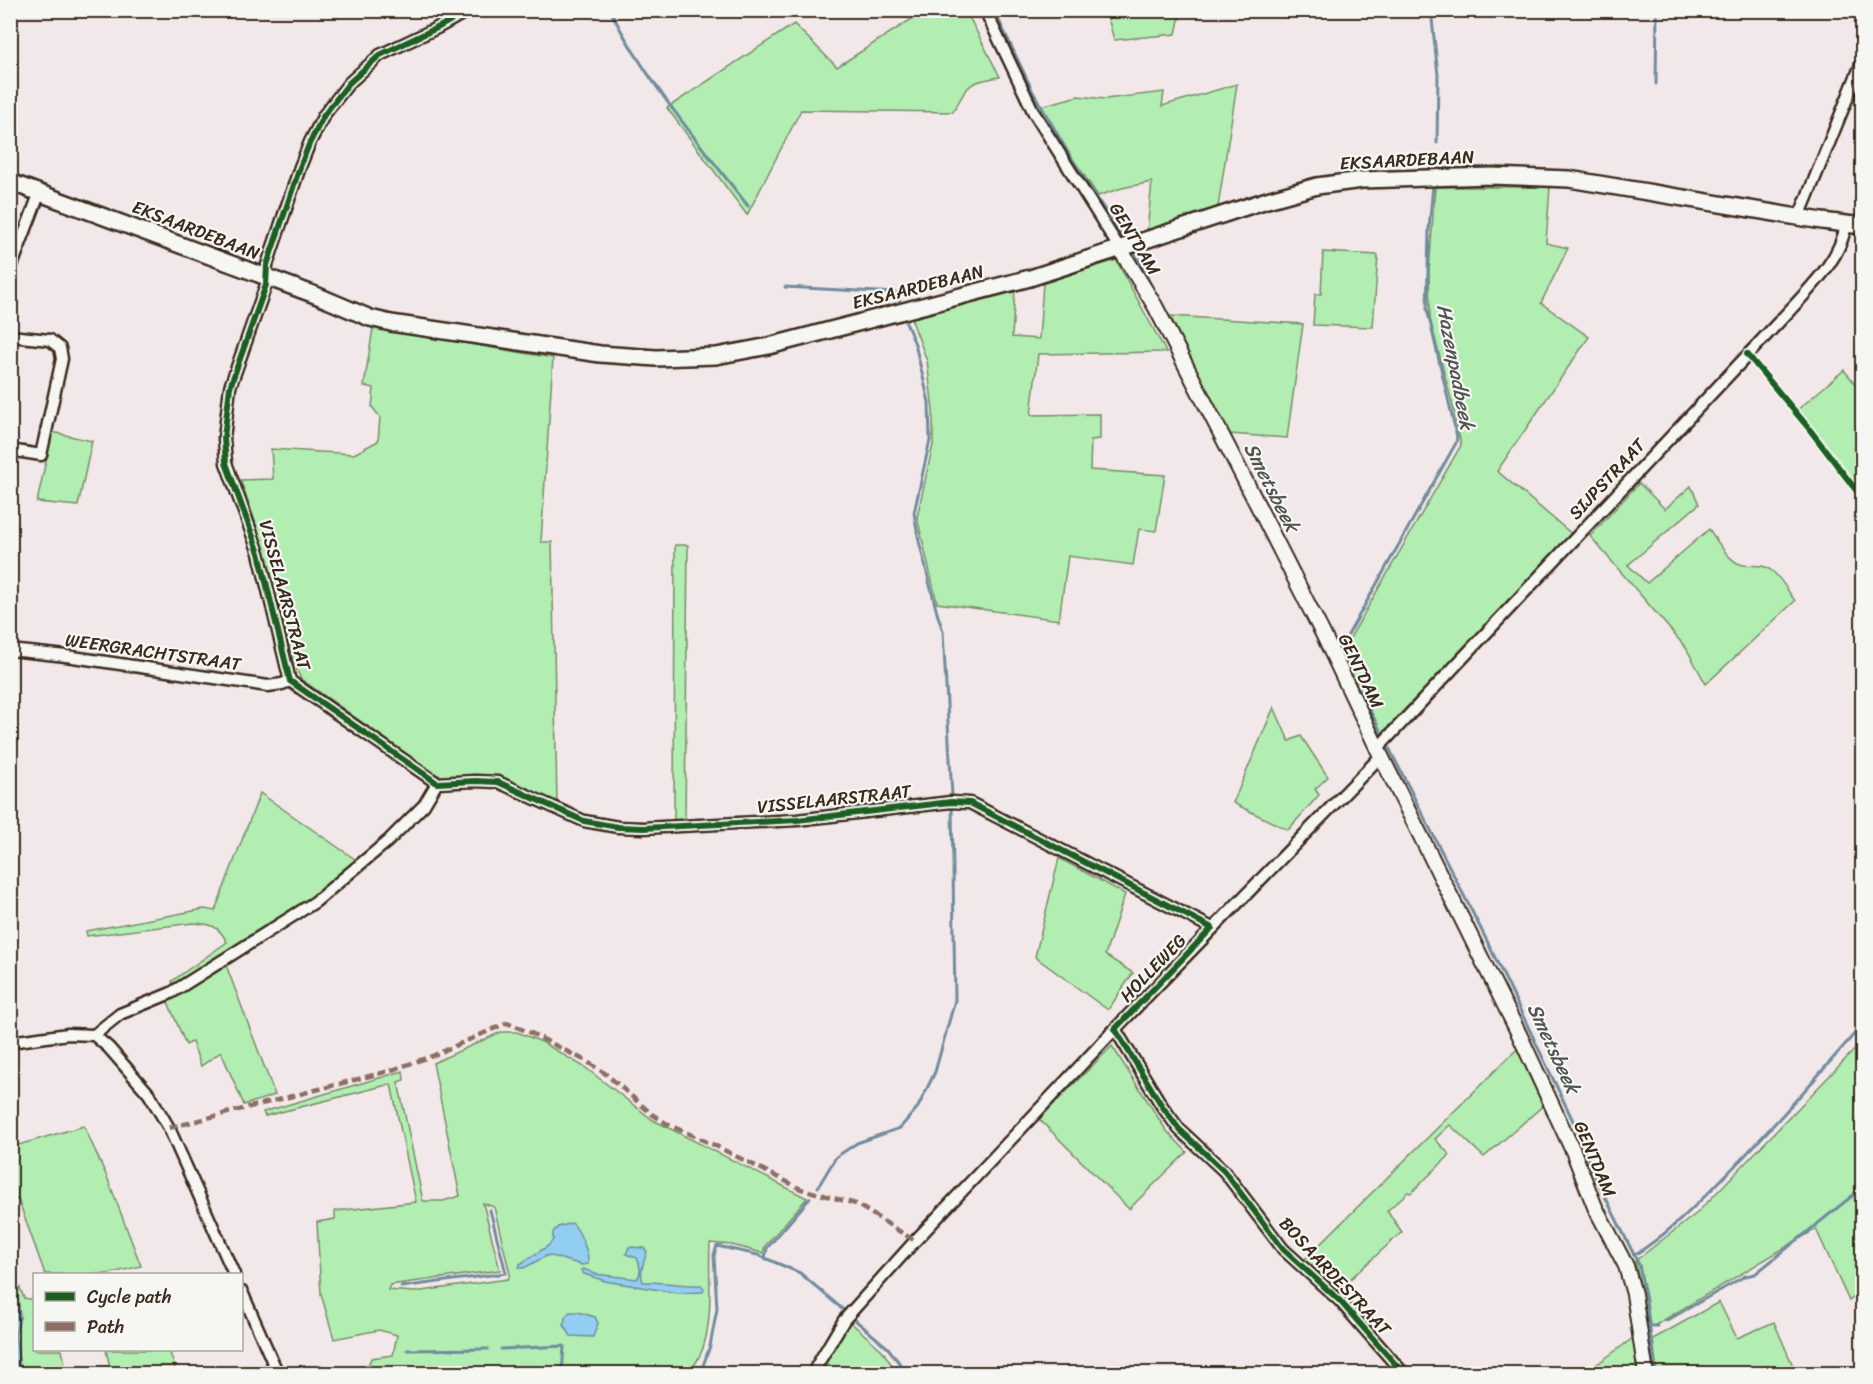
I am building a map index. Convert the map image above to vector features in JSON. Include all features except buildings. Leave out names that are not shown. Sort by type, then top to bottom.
[{"type":"main road","name":"EKSAARDEBAAN","points":[[10,182],[318,296],[370,318],[600,354],[681,359],[716,357],[768,346],[990,289],[1291,193],[1341,182],[1491,176],[1569,179],[1863,226]]},
{"type":"street","name":"VISSELAARSTRAAT","points":[[469,10],[380,55],[363,69],[336,98],[316,129],[305,153],[267,265],[266,285],[230,387],[224,438],[226,464],[259,553],[290,681],[437,783],[498,782],[584,821],[635,828],[797,820],[951,802],[970,803],[1212,928]]},
{"type":"street","name":"GENTDAM","points":[[985,10],[1034,113],[1155,306],[1248,485],[1519,1034],[1573,1151],[1595,1207],[1626,1266],[1634,1294],[1646,1374]]},
{"type":"street","points":[[1799,217],[1863,62]]},
{"type":"street","points":[[10,271],[39,192]]},
{"type":"street","name":"SIJPSTRAAT","points":[[1380,752],[1800,299],[1828,267],[1843,241],[1846,224]]},
{"type":"street","points":[[10,336],[50,340],[60,348],[62,359],[41,455],[10,450]]},
{"type":"street","name":"WEERGRACHTSTRAAT","points":[[10,650],[268,686],[290,681]]},
{"type":"street","name":"HOLLEWEG","points":[[815,1374],[816,1367],[844,1320],[915,1240],[1380,752]]},
{"type":"street","points":[[94,1035],[120,1014],[171,993],[315,902],[387,841],[424,805],[437,783]]},
{"type":"street","name":"BOSAARDESTRAAT","points":[[1115,1029],[1162,1106],[1179,1128],[1224,1172],[1283,1249],[1340,1301],[1404,1374]]},
{"type":"street","points":[[10,1042],[68,1034],[94,1035],[109,1048],[149,1094],[169,1128],[233,1273]]},
{"type":"street","points":[[243,1294],[278,1374]]},
{"type":"green space","points":[[1106,10],[1181,11],[1176,34],[1114,40]]},
{"type":"green space","points":[[924,11],[966,11],[1000,77],[970,86],[953,112],[801,110],[747,215],[667,108],[794,24],[837,67]]},
{"type":"green space","points":[[1237,84],[1218,207],[1147,231],[1152,182],[1098,196],[1038,107],[1078,96],[1105,99],[1164,92],[1162,106]]},
{"type":"green space","points":[[1435,187],[1550,187],[1546,243],[1568,248],[1541,303],[1589,337],[1497,471],[1573,535],[1380,735],[1342,652],[1461,445],[1430,319],[1429,271]]},
{"type":"green space","points":[[1323,252],[1378,255],[1373,327],[1313,325],[1315,294],[1321,294]]},
{"type":"green space","points":[[1116,260],[1166,352],[1038,354],[1031,415],[1100,414],[1100,439],[1091,440],[1090,470],[1165,475],[1156,531],[1139,529],[1133,565],[1068,556],[1059,620],[937,603],[917,517],[933,445],[933,410],[927,361],[911,318],[1015,289],[1012,337],[1039,339],[1043,283]]},
{"type":"green space","points":[[1170,316],[1303,324],[1287,438],[1229,434]]},
{"type":"green space","points":[[373,328],[553,358],[541,542],[552,542],[557,803],[497,777],[443,777],[435,774],[301,679],[294,664],[263,548],[240,480],[273,479],[271,449],[354,454],[378,441],[380,417],[372,407],[374,388],[364,386]]},
{"type":"green space","points":[[1844,370],[1862,392],[1862,493],[1796,411]]},
{"type":"green space","points":[[52,432],[92,441],[78,506],[37,502]]},
{"type":"green space","points":[[1639,483],[1665,509],[1691,486],[1699,504],[1628,565],[1647,583],[1709,529],[1723,549],[1736,562],[1768,568],[1772,571],[1795,601],[1706,684],[1686,648],[1590,536]]},
{"type":"green space","points":[[675,545],[688,545],[685,819],[674,821]]},
{"type":"green space","points":[[1274,707],[1289,741],[1301,736],[1328,777],[1315,789],[1319,795],[1288,830],[1233,803]]},
{"type":"green space","points":[[260,793],[359,862],[316,896],[174,987],[172,981],[227,942],[217,929],[209,925],[193,923],[87,936],[86,931],[204,909],[215,911]]},
{"type":"green space","points":[[1059,858],[1125,894],[1105,955],[1133,973],[1108,1010],[1035,957]]},
{"type":"green space","points":[[226,965],[275,1095],[244,1105],[221,1052],[201,1066],[192,1042],[186,1045],[168,1002]]},
{"type":"green space","points":[[501,1032],[517,1032],[542,1042],[586,1068],[653,1120],[807,1198],[765,1246],[763,1253],[732,1245],[710,1243],[710,1296],[706,1335],[699,1358],[690,1373],[365,1373],[371,1358],[393,1355],[397,1335],[379,1330],[334,1339],[321,1294],[317,1222],[335,1219],[335,1211],[416,1202],[391,1084],[265,1116],[263,1112],[403,1071],[404,1080],[398,1082],[423,1201],[443,1201],[460,1196],[433,1063]],"holes":[[[483,1203],[494,1207],[510,1274],[508,1279],[414,1292],[388,1290],[390,1285],[500,1270]]]},
{"type":"green space","points":[[1862,1042],[1862,1291],[1849,1301],[1816,1229],[1649,1329],[1635,1261],[1697,1213]]},
{"type":"green space","points":[[1112,1046],[1166,1130],[1187,1152],[1129,1209],[1039,1119]]},
{"type":"green space","points":[[1518,1048],[1545,1104],[1484,1157],[1450,1125],[1435,1139],[1450,1155],[1411,1193],[1408,1192],[1387,1211],[1402,1232],[1335,1293],[1301,1263]]},
{"type":"green space","points":[[84,1126],[107,1177],[141,1266],[112,1273],[45,1273],[18,1199],[11,1201],[11,1147]]},
{"type":"green space","points":[[11,1266],[24,1298],[33,1300],[33,1351],[62,1351],[67,1373],[21,1373],[15,1335],[20,1317],[18,1299],[11,1284]]},
{"type":"green space","points":[[1719,1302],[1737,1338],[1774,1322],[1796,1373],[1657,1373],[1653,1339]]},
{"type":"green space","points":[[849,1321],[882,1350],[897,1373],[820,1374],[821,1366]]},
{"type":"green space","points":[[1633,1338],[1638,1373],[1585,1373]]},
{"type":"green space","points":[[106,1351],[169,1351],[177,1373],[83,1373],[110,1367]]},
{"type":"water","points":[[572,1223],[583,1242],[588,1264],[582,1265],[548,1255],[524,1268],[519,1268],[520,1264],[548,1246],[553,1240],[553,1232],[558,1227]]},
{"type":"water","points":[[629,1247],[644,1248],[647,1252],[643,1263],[643,1282],[701,1285],[703,1292],[678,1293],[605,1281],[584,1274],[581,1270],[637,1279],[640,1271],[639,1263],[637,1258],[626,1254]]},
{"type":"water","points":[[10,1284],[18,1299],[20,1317],[15,1335],[21,1373],[11,1373]]},
{"type":"water","points":[[570,1312],[595,1317],[598,1323],[593,1337],[571,1336],[564,1325],[565,1317]]},
{"type":"waterway","points":[[610,10],[657,87],[748,206]]},
{"type":"waterway","name":"Smetsbeek","points":[[994,10],[1033,92],[1070,156],[1122,237]]},
{"type":"waterway","name":"Hazenpadbeek","points":[[1431,10],[1438,75],[1437,143]]},
{"type":"waterway","points":[[1656,84],[1657,10]]},
{"type":"waterway","name":"Hazenpadbeek","points":[[1348,635],[1456,443],[1457,437],[1427,309],[1429,229],[1433,185]]},
{"type":"waterway","name":"Smetsbeek","points":[[1135,253],[1157,297]]},
{"type":"waterway","points":[[785,287],[897,293],[900,302]]},
{"type":"waterway","points":[[904,318],[915,344],[929,402],[930,440],[914,513],[919,541],[943,631],[952,796]]},
{"type":"waterway","name":"Smetsbeek","points":[[1322,618],[1382,734]]},
{"type":"waterway","name":"Smetsbeek","points":[[1389,748],[1487,941],[1576,1127],[1594,1174],[1639,1265],[1656,1374]]},
{"type":"waterway","points":[[818,1187],[836,1157],[857,1143],[900,1128],[918,1107],[935,1072],[955,1000],[952,805]]},
{"type":"waterway","points":[[1634,1255],[1671,1228],[1727,1174],[1796,1101],[1862,1025]]},
{"type":"waterway","points":[[1666,1321],[1745,1276],[1755,1274],[1862,1188]]},
{"type":"waterway","points":[[765,1258],[767,1248],[810,1198]]},
{"type":"waterway","points":[[401,1287],[506,1273],[490,1210]]},
{"type":"waterway","points":[[700,1374],[710,1346],[717,1309],[714,1255],[717,1246],[758,1255],[800,1273],[888,1348],[905,1374]]},
{"type":"waterway","name":"Smetsbeek","points":[[1650,1326],[1658,1326]]},
{"type":"waterway","points":[[501,1349],[564,1346],[562,1374]]},
{"type":"waterway","points":[[407,1350],[488,1349]]},
{"type":"waterway","points":[[1847,1374],[1862,1367]]},
{"type":"marked path","points":[[169,1128],[389,1071],[432,1056],[507,1023],[586,1061],[606,1074],[653,1115],[669,1125],[801,1189],[856,1204],[915,1241]]},
{"type":"cycle path","points":[[469,10],[380,55],[349,83],[324,115],[300,167],[267,265],[266,285],[230,387],[224,438],[226,463],[259,553],[290,681],[437,783],[498,782],[584,821],[618,827],[643,828],[797,820],[951,802],[970,803],[1212,928],[1115,1029],[1162,1106],[1179,1129],[1224,1171],[1283,1249],[1340,1301],[1404,1374]]},
{"type":"cycle path","points":[[1747,354],[1807,426],[1862,498]]}]
